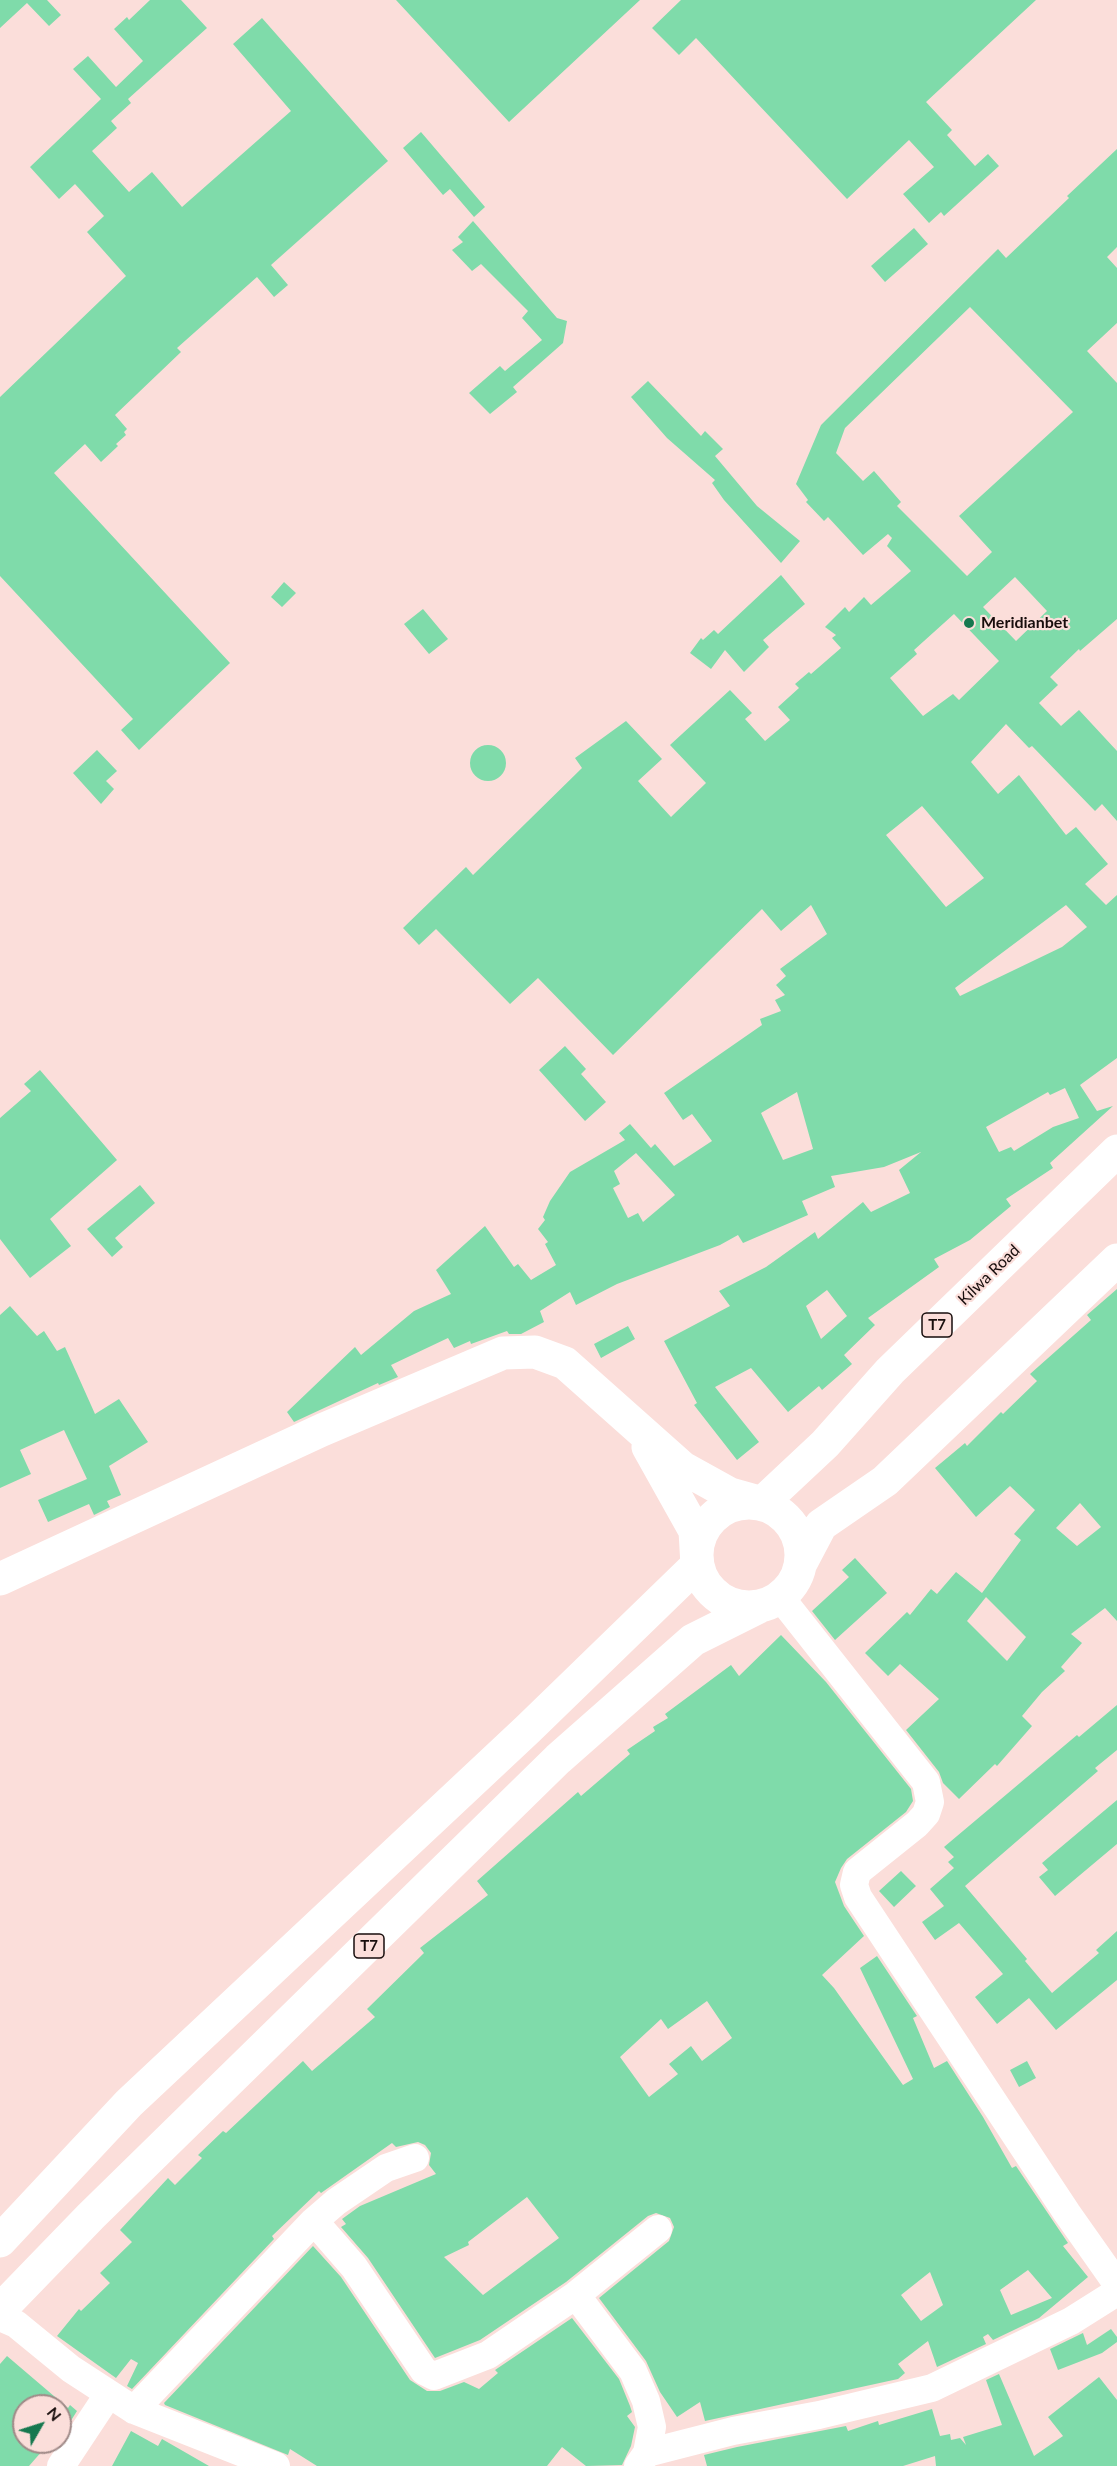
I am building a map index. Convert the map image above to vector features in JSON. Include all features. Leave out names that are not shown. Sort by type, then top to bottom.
[{"type":"main road","name":"Kilwa Road","points":[[762,1503],[825,1444],[890,1371],[1117,1150]]},
{"type":"main road","points":[[794,1577],[821,1526],[885,1480],[1117,1260]]},
{"type":"main road","points":[[0,1579],[322,1430],[503,1353],[535,1352],[565,1362],[582,1375],[638,1430],[683,1467],[730,1494],[780,1511],[793,1526],[801,1544],[794,1577]]},
{"type":"main road","points":[[0,2241],[129,2103],[502,1754],[697,1565],[695,1531],[638,1430]]},
{"type":"main road","points":[[759,1607],[743,1607],[729,1603],[713,1593],[705,1584],[697,1565],[696,1548],[704,1527],[719,1511],[740,1502],[762,1503]]},
{"type":"main road","name":"T7","points":[[0,2310],[91,2216],[558,1759],[693,1640],[774,1601],[794,1577]]},
{"type":"street","points":[[794,1577],[784,1602],[926,1782],[930,1802],[926,1814],[917,1824],[857,1872],[854,1885],[858,1898],[1067,2213],[1117,2284]]},
{"type":"street","points":[[134,2410],[314,2221],[336,2202],[386,2168],[415,2158]]},
{"type":"street","points":[[314,2221],[354,2267],[424,2371],[434,2376],[488,2355],[576,2295],[658,2229]]},
{"type":"street","points":[[642,2460],[733,2431],[819,2415],[932,2388],[1061,2326],[1117,2292]]},
{"type":"street","points":[[576,2295],[633,2371],[646,2402],[652,2427],[642,2460]]},
{"type":"street","points":[[0,2317],[16,2324],[71,2369],[134,2410],[276,2466]]},
{"type":"street","points":[[61,2466],[108,2395]]},
{"type":"building","points":[[0,0],[47,0],[61,15],[49,26],[27,3],[0,28]]},
{"type":"building","points":[[150,0],[181,0],[207,28],[128,99],[131,103],[111,121],[117,128],[92,151],[129,192],[152,172],[182,207],[291,111],[233,44],[262,18],[388,161],[271,265],[288,285],[274,297],[257,277],[177,348],[181,352],[115,415],[127,429],[124,432],[126,435],[101,462],[85,444],[54,473],[230,663],[139,750],[121,730],[133,719],[0,576],[0,397],[126,276],[87,232],[104,216],[75,184],[59,199],[30,167],[101,99],[73,69],[88,56],[116,87],[143,61],[114,29],[127,17],[129,20]]},
{"type":"building","points":[[396,0],[640,0],[509,122]]},
{"type":"building","points":[[681,0],[1036,0],[926,102],[952,130],[947,135],[975,166],[988,154],[999,166],[944,216],[941,212],[929,223],[903,194],[934,167],[909,140],[847,199],[696,38],[679,55],[652,28]]},
{"type":"building","points":[[421,132],[485,207],[474,217],[450,189],[443,195],[403,148]]},
{"type":"building","points":[[1117,149],[1117,247],[1107,257],[1117,268],[1117,323],[1087,351],[1117,383],[1117,619],[1080,651],[1079,649],[1050,677],[1058,685],[1039,703],[1061,726],[1079,710],[1117,751],[1117,821],[1102,804],[1095,811],[1032,746],[1029,748],[1006,724],[971,762],[998,794],[1019,775],[1066,835],[1076,827],[1108,864],[1085,884],[1106,905],[1117,895],[1117,1058],[1080,1085],[1097,1111],[1113,1106],[1050,1163],[1053,1168],[1006,1199],[1011,1206],[970,1240],[934,1259],[939,1267],[868,1318],[875,1325],[844,1355],[852,1364],[822,1390],[819,1386],[788,1412],[751,1368],[715,1387],[759,1442],[737,1460],[694,1405],[697,1403],[664,1341],[730,1306],[719,1291],[766,1267],[815,1232],[818,1239],[863,1202],[871,1212],[910,1193],[899,1170],[921,1152],[884,1167],[831,1176],[835,1187],[802,1201],[808,1215],[743,1243],[738,1235],[720,1245],[617,1284],[576,1305],[570,1292],[540,1311],[544,1322],[521,1334],[509,1334],[507,1331],[454,1348],[448,1338],[391,1365],[398,1377],[379,1385],[378,1383],[294,1422],[287,1412],[355,1347],[361,1355],[414,1311],[451,1294],[436,1270],[485,1226],[514,1267],[518,1264],[531,1280],[556,1265],[545,1244],[548,1242],[538,1229],[545,1220],[543,1217],[550,1201],[570,1172],[625,1140],[619,1133],[630,1124],[651,1148],[655,1144],[674,1166],[712,1141],[692,1114],[683,1120],[664,1093],[762,1025],[760,1019],[781,1011],[775,1000],[785,995],[776,985],[786,976],[780,969],[827,934],[811,905],[781,931],[762,909],[613,1055],[538,978],[510,1004],[436,929],[419,945],[403,928],[466,867],[473,875],[582,768],[575,758],[626,721],[662,759],[638,781],[671,817],[706,783],[670,745],[730,690],[752,713],[745,719],[765,741],[790,720],[778,707],[799,688],[795,684],[809,672],[811,674],[841,648],[832,638],[836,635],[825,627],[845,607],[849,612],[864,597],[871,605],[911,571],[887,546],[892,538],[888,534],[863,555],[828,517],[824,521],[806,502],[808,500],[796,484],[821,425],[998,249],[1006,258],[1069,198],[1067,196]],"holes":[[[970,307],[1073,412],[959,516],[992,552],[967,576],[897,506],[901,502],[874,471],[863,481],[836,453],[845,428]],[[1015,577],[1047,611],[1016,641],[983,607]],[[954,614],[999,661],[959,700],[953,694],[923,716],[890,678],[917,654],[914,650]],[[922,806],[984,878],[946,907],[886,835]],[[1066,905],[1087,927],[1062,947],[960,996],[955,988]],[[1065,1088],[1079,1118],[1053,1127],[1014,1151],[1011,1147],[999,1152],[986,1127],[1048,1092],[1050,1095]],[[797,1092],[813,1149],[783,1160],[761,1113]],[[636,1153],[675,1195],[643,1222],[638,1213],[628,1218],[613,1188],[620,1184],[614,1171]],[[827,1290],[847,1316],[821,1339],[806,1306]]]},
{"type":"building","points":[[473,221],[557,318],[567,321],[563,343],[513,387],[517,392],[490,414],[469,393],[500,366],[505,371],[542,340],[522,318],[528,311],[481,264],[472,271],[452,250],[463,242],[458,237]]},
{"type":"building","points":[[914,228],[928,244],[885,282],[871,266]]},
{"type":"building","points":[[648,381],[701,436],[705,431],[723,449],[715,456],[757,506],[800,541],[781,563],[724,500],[712,483],[715,480],[667,438],[631,397]]},
{"type":"building","points":[[781,575],[805,604],[763,640],[769,647],[744,672],[725,650],[711,669],[690,653],[701,638],[703,640],[714,630],[718,634]]},
{"type":"building","points":[[284,582],[296,593],[282,607],[271,597]]},
{"type":"building","points":[[423,609],[448,639],[429,654],[404,624]]},
{"type":"building","points":[[488,745],[501,750],[506,763],[501,776],[488,781],[475,776],[470,763],[475,750]]},
{"type":"building","points":[[97,750],[117,771],[106,781],[114,789],[101,804],[73,773]]},
{"type":"building","points":[[565,1046],[586,1069],[581,1074],[606,1102],[585,1121],[539,1070]]},
{"type":"building","points":[[40,1070],[117,1160],[50,1219],[71,1246],[30,1278],[0,1239],[0,1118],[31,1091],[24,1084]]},
{"type":"building","points":[[140,1185],[155,1203],[115,1238],[123,1247],[112,1257],[87,1229]]},
{"type":"building","points":[[1117,1289],[1117,1621],[1105,1608],[1071,1634],[1082,1643],[1061,1667],[1065,1671],[1042,1692],[1022,1716],[1032,1726],[997,1766],[995,1764],[959,1799],[943,1783],[939,1772],[906,1730],[939,1699],[900,1664],[888,1676],[865,1653],[907,1612],[910,1615],[931,1589],[937,1594],[956,1572],[982,1593],[1021,1540],[1014,1534],[1035,1510],[1010,1486],[976,1517],[935,1468],[965,1443],[967,1446],[1037,1381],[1030,1374],[1091,1320],[1087,1315]],"holes":[[[1080,1503],[1101,1527],[1077,1546],[1056,1528]],[[986,1597],[1026,1637],[1007,1661],[967,1621]]]},
{"type":"building","points":[[10,1306],[37,1336],[44,1331],[57,1351],[65,1347],[95,1414],[119,1399],[148,1442],[109,1466],[121,1495],[107,1501],[110,1507],[94,1515],[89,1504],[48,1522],[38,1500],[87,1479],[64,1430],[20,1450],[31,1474],[0,1488],[0,1315]]},
{"type":"building","points":[[628,1326],[635,1339],[601,1358],[594,1344]]},
{"type":"building","points":[[855,1558],[887,1593],[835,1640],[812,1611],[849,1577],[842,1570]]},
{"type":"building","points":[[781,1635],[826,1682],[911,1789],[913,1801],[906,1812],[847,1859],[841,1868],[835,1882],[844,1906],[864,1936],[822,1975],[834,1988],[903,2085],[913,2079],[860,1968],[877,1956],[917,2016],[913,2018],[934,2068],[947,2061],[1012,2168],[1016,2166],[1068,2243],[1063,2246],[1088,2277],[1039,2318],[993,2340],[988,2334],[983,2337],[986,2344],[937,2367],[928,2341],[898,2364],[905,2373],[898,2379],[705,2421],[700,2402],[677,2417],[660,2392],[646,2361],[599,2298],[669,2241],[674,2227],[670,2218],[656,2213],[648,2216],[566,2282],[480,2340],[435,2358],[368,2258],[341,2227],[346,2224],[342,2219],[360,2206],[436,2174],[429,2165],[431,2153],[425,2145],[418,2142],[396,2147],[392,2143],[321,2193],[319,2191],[272,2236],[274,2239],[132,2389],[127,2386],[138,2363],[131,2359],[116,2378],[57,2336],[79,2309],[81,2311],[110,2283],[100,2273],[132,2242],[120,2230],[168,2178],[175,2185],[202,2158],[198,2155],[223,2131],[226,2133],[303,2061],[312,2071],[375,2017],[367,2009],[424,1953],[420,1948],[488,1895],[477,1881],[578,1792],[581,1796],[630,1754],[627,1750],[655,1731],[653,1727],[668,1718],[665,1714],[731,1665],[739,1676]],"holes":[[[707,2001],[732,2038],[702,2061],[691,2046],[669,2064],[678,2074],[649,2097],[620,2057],[661,2019],[668,2029]],[[527,2197],[559,2238],[483,2295],[444,2257],[469,2245],[468,2242]],[[1028,2270],[1052,2298],[1011,2315],[1000,2290]],[[930,2272],[943,2305],[921,2321],[901,2295]]]},
{"type":"building","points":[[1117,1705],[1117,1750],[1095,1768],[1098,1771],[965,1886],[1027,1959],[1025,1961],[1052,1993],[1099,1953],[1096,1950],[1117,1931],[1117,1980],[1056,2030],[1029,1998],[997,2024],[975,1997],[1003,1974],[959,1923],[935,1940],[922,1922],[944,1906],[930,1889],[954,1868],[948,1862],[954,1857],[944,1847],[1077,1735],[1079,1737]]},
{"type":"building","points":[[1117,1800],[1117,1844],[1055,1896],[1039,1877],[1048,1870],[1042,1863]]},
{"type":"building","points":[[901,1871],[916,1886],[894,1907],[879,1891]]},
{"type":"building","points":[[1027,2061],[1036,2078],[1019,2087],[1010,2070]]},
{"type":"building","points":[[313,2246],[341,2277],[410,2380],[427,2391],[440,2391],[464,2382],[479,2389],[498,2373],[495,2370],[572,2318],[619,2379],[630,2406],[632,2412],[627,2416],[635,2427],[631,2446],[622,2465],[586,2466],[562,2447],[547,2466],[317,2466],[290,2449],[288,2455],[165,2405],[164,2403]]},
{"type":"building","points":[[1111,2329],[1117,2337],[1117,2342],[1102,2353],[1058,2370],[1050,2349],[1083,2333],[1087,2345]]},
{"type":"building","points":[[7,2356],[52,2394],[12,2394],[12,2454],[40,2454],[29,2466],[0,2466],[0,2364]]},
{"type":"building","points":[[999,2374],[1034,2456],[1063,2436],[1048,2417],[1099,2377],[1117,2400],[1117,2466],[936,2466],[935,2456],[903,2466],[707,2466],[704,2455],[846,2426],[848,2431],[878,2421],[879,2425],[932,2409],[940,2436],[950,2434],[951,2440],[960,2438],[966,2445],[963,2437],[1002,2425],[986,2380]]},
{"type":"building","points":[[72,2407],[77,2411],[72,2419]]},
{"type":"building","points":[[131,2431],[158,2446],[162,2439],[209,2466],[112,2466]]},
{"type":"place","name":"Meridianbet","points":[[969,623]]}]
